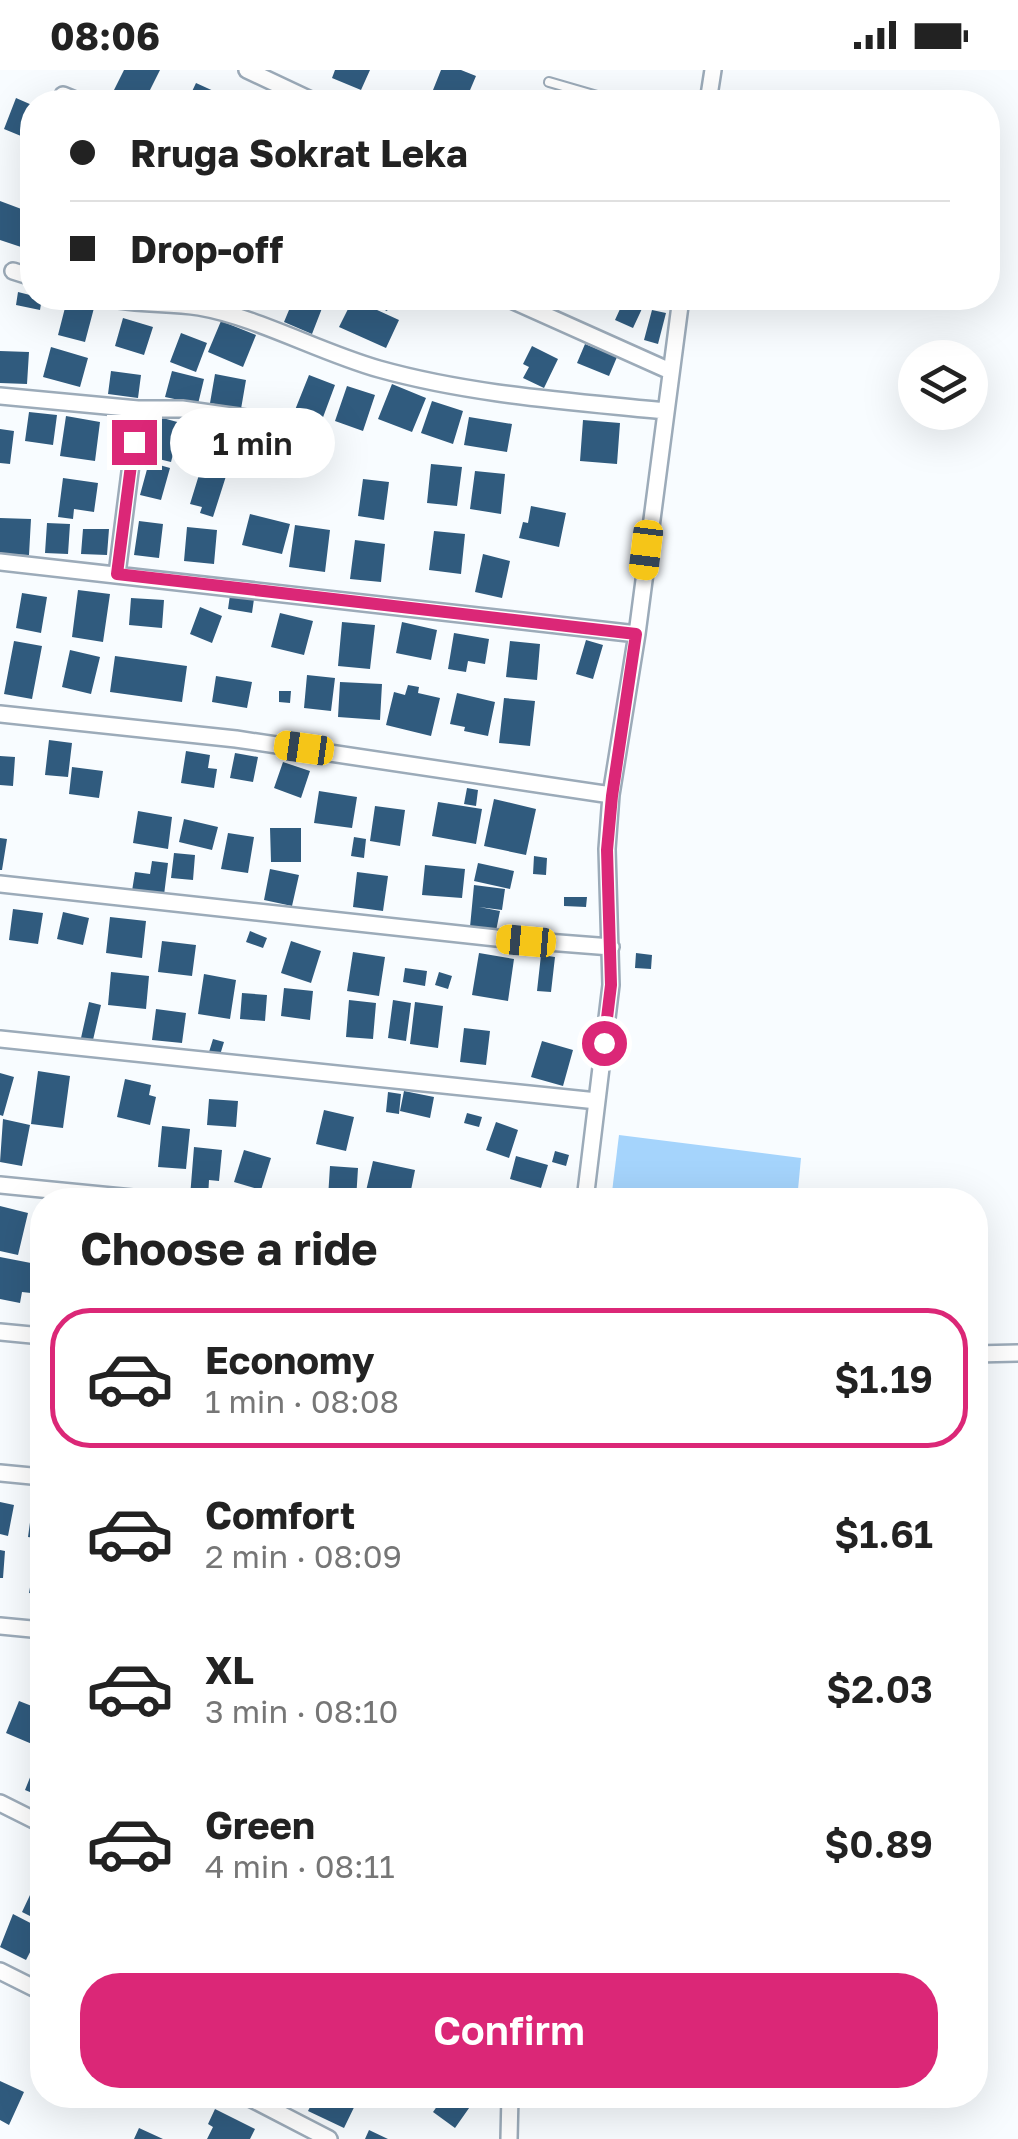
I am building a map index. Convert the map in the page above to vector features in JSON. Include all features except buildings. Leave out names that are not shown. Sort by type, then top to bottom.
[{"type":"street","points":[[248,70],[290,90]]},
{"type":"street","points":[[13,271],[20,273]]},
{"type":"street","points":[[210,310],[336,356],[436,383],[665,410]]},
{"type":"street","points":[[534,310],[670,371]]},
{"type":"street","points":[[587,1188],[611,985],[607,850],[612,796],[679,310]]},
{"type":"street","points":[[0,396],[138,409],[182,409],[283,423]]},
{"type":"street","points":[[117,574],[138,409]]},
{"type":"street","points":[[0,562],[636,634]]},
{"type":"street","points":[[0,714],[253,741],[612,796]]},
{"type":"street","points":[[0,884],[610,947]]},
{"type":"street","points":[[0,1038],[598,1101]]},
{"type":"street","points":[[0,1185],[31,1188]]},
{"type":"street","points":[[0,1332],[30,1335]]},
{"type":"street","points":[[988,1354],[1018,1354]]},
{"type":"street","points":[[0,1473],[30,1476]]},
{"type":"street","points":[[0,1626],[30,1629]]},
{"type":"street","points":[[0,1803],[30,1818]]},
{"type":"street","points":[[0,1971],[30,1986]]},
{"type":"street","points":[[269,2108],[329,2139]]},
{"type":"street","points":[[510,2108],[510,2139]]},
{"type":"lane","points":[[550,82],[577,90]]},
{"type":"shaded area","points":[[619,1135],[801,1158],[798,1188],[612,1188]]},
{"type":"route","points":[[134,442],[117,574],[636,634],[607,850],[611,985],[604,1043]]}]
